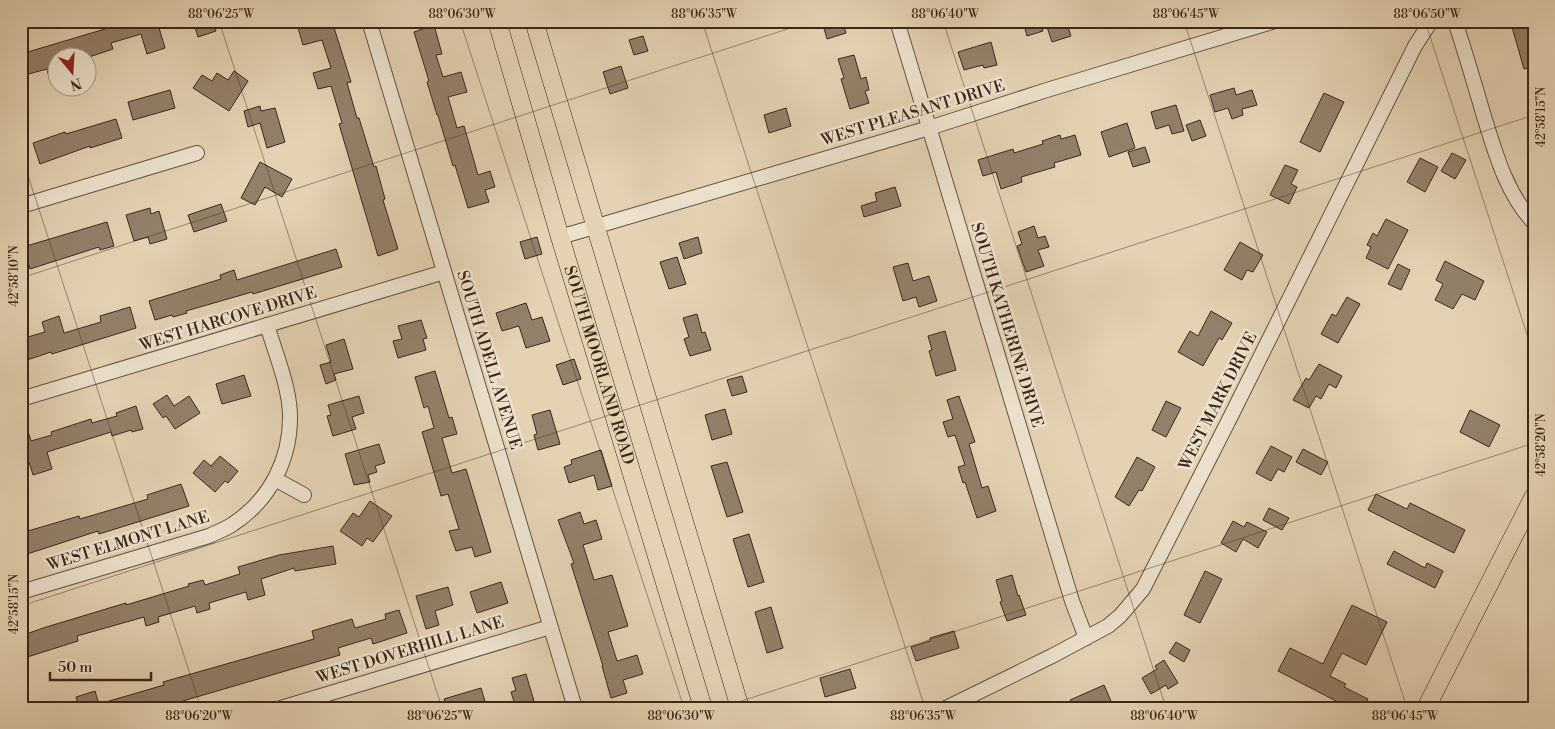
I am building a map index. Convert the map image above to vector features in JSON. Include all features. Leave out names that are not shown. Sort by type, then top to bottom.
[{"type":"main road","name":"SOUTH MOORLAND ROAD","points":[[497,21],[560,237],[703,708]]},
{"type":"main road","points":[[534,21],[740,708]]},
{"type":"main road","points":[[1426,708],[1534,496]]},
{"type":"street","name":"SOUTH ADELL AVENUE","points":[[369,21],[575,708]]},
{"type":"street","name":"SOUTH KATHERINE DRIVE","points":[[897,21],[1072,601],[1086,638]]},
{"type":"street","name":"WEST PLEASANT DRIVE","points":[[560,237],[929,128],[1275,21]]},
{"type":"street","name":"WEST MARK DRIVE","points":[[946,708],[1108,626],[1120,616],[1142,589],[1415,46],[1431,21]]},
{"type":"street","points":[[1455,21],[1498,159],[1515,199],[1534,224]]},
{"type":"street","points":[[21,206],[197,153]]},
{"type":"street","name":"WEST HARCOVE DRIVE","points":[[21,399],[444,272]]},
{"type":"street","name":"WEST ELMONT LANE","points":[[21,592],[209,536],[232,525],[261,500],[276,479],[282,464],[287,447],[290,414],[284,378],[267,325]]},
{"type":"street","points":[[276,479],[304,495]]},
{"type":"street","name":"WEST DOVERHILL LANE","points":[[281,708],[550,627]]},
{"type":"building","points":[[125,21],[157,21],[165,48],[147,54],[141,34],[111,43],[113,49],[98,54],[98,48],[48,48],[48,74],[47,69],[25,75],[21,63],[21,54],[125,23]]},
{"type":"building","points":[[193,21],[212,21],[216,31],[198,37]]},
{"type":"building","points":[[318,21],[332,21],[351,82],[347,83],[357,118],[359,118],[374,167],[376,166],[385,199],[383,200],[398,249],[378,256],[339,124],[342,123],[331,86],[318,89],[313,73],[331,68],[322,40],[303,45],[298,28]]},
{"type":"building","points":[[822,21],[842,21],[846,33],[827,39]]},
{"type":"building","points":[[1023,21],[1040,21],[1043,31],[1027,36]]},
{"type":"building","points":[[1066,21],[1071,36],[1052,42],[1046,24]]},
{"type":"building","points":[[1528,22],[1534,39],[1534,67],[1524,69],[1512,27]]},
{"type":"building","points":[[434,25],[442,54],[436,55],[443,77],[461,72],[467,92],[448,97],[457,128],[464,126],[478,175],[490,171],[495,187],[485,190],[489,202],[468,208],[437,115],[414,32]]},
{"type":"building","points":[[643,36],[648,51],[634,55],[629,40]]},
{"type":"building","points":[[991,42],[997,65],[984,68],[983,65],[964,70],[958,52]]},
{"type":"building","points":[[854,55],[861,79],[866,77],[869,90],[865,91],[869,103],[850,109],[841,79],[844,78],[838,59]]},
{"type":"building","points":[[621,66],[628,88],[610,94],[603,72]]},
{"type":"building","points":[[234,71],[248,81],[229,111],[193,88],[202,75],[212,81],[217,73],[228,80]]},
{"type":"building","points":[[1234,88],[1236,95],[1252,90],[1257,105],[1242,109],[1243,115],[1232,119],[1228,108],[1215,112],[1210,95]]},
{"type":"building","points":[[170,90],[175,108],[133,120],[128,102]]},
{"type":"building","points":[[1324,93],[1344,102],[1320,152],[1300,142]]},
{"type":"building","points":[[1176,105],[1184,131],[1172,134],[1169,125],[1156,129],[1151,112]]},
{"type":"building","points":[[260,106],[261,111],[275,108],[285,142],[267,148],[260,123],[248,127],[244,111]]},
{"type":"building","points":[[786,108],[791,126],[769,133],[764,115]]},
{"type":"building","points":[[116,119],[122,138],[90,148],[90,146],[40,164],[33,143],[65,132],[66,134]]},
{"type":"building","points":[[1200,120],[1206,136],[1192,141],[1186,125]]},
{"type":"building","points":[[1127,123],[1135,148],[1109,157],[1101,132]]},
{"type":"building","points":[[1060,135],[1061,139],[1075,135],[1081,155],[1054,163],[1055,167],[1021,177],[1022,182],[1001,189],[996,172],[983,176],[978,160],[1013,149],[1014,153],[1043,144],[1042,141]]},
{"type":"building","points":[[1145,147],[1150,162],[1133,167],[1128,152]]},
{"type":"building","points":[[1452,153],[1466,160],[1455,179],[1441,171]]},
{"type":"building","points":[[1420,158],[1438,167],[1425,192],[1407,182]]},
{"type":"building","points":[[260,162],[292,179],[282,197],[265,187],[255,205],[241,198]]},
{"type":"building","points":[[1285,165],[1298,170],[1291,184],[1297,187],[1289,204],[1270,195]]},
{"type":"building","points":[[895,187],[901,206],[864,217],[861,206],[877,201],[875,193]]},
{"type":"building","points":[[221,204],[227,221],[194,232],[188,215]]},
{"type":"building","points":[[150,208],[151,214],[159,211],[167,239],[150,244],[148,237],[134,241],[126,215]]},
{"type":"building","points":[[1386,219],[1408,230],[1388,269],[1366,258],[1371,247],[1367,245],[1373,233],[1377,236]]},
{"type":"building","points":[[107,222],[114,246],[100,250],[99,247],[30,269],[23,247]]},
{"type":"building","points":[[1034,226],[1038,238],[1045,236],[1049,247],[1038,250],[1044,266],[1026,272],[1017,246],[1022,244],[1018,232]]},
{"type":"building","points":[[537,237],[542,254],[525,259],[520,242]]},
{"type":"building","points":[[698,237],[702,253],[684,259],[679,243]]},
{"type":"building","points":[[1240,242],[1263,255],[1253,272],[1247,270],[1242,280],[1224,270]]},
{"type":"building","points":[[336,249],[342,267],[253,294],[252,292],[186,311],[187,313],[173,317],[172,315],[155,320],[149,301],[221,279],[220,275],[234,270],[237,280]]},
{"type":"building","points":[[677,257],[686,284],[669,289],[660,262]]},
{"type":"building","points":[[1445,261],[1484,281],[1475,300],[1462,294],[1453,309],[1435,300],[1443,284],[1436,280]]},
{"type":"building","points":[[908,263],[913,281],[929,276],[937,301],[919,307],[916,297],[903,301],[893,267]]},
{"type":"building","points":[[1398,264],[1410,270],[1401,290],[1388,284]]},
{"type":"building","points":[[1347,297],[1360,304],[1338,343],[1321,334],[1332,314],[1336,316]]},
{"type":"building","points":[[526,303],[532,320],[542,317],[550,341],[526,348],[519,326],[502,331],[496,313]]},
{"type":"building","points":[[130,307],[136,328],[21,362],[21,339],[45,332],[42,322],[59,316],[64,333],[101,322],[100,316]]},
{"type":"building","points":[[1211,311],[1232,323],[1222,340],[1219,338],[1203,366],[1178,352],[1190,331],[1198,336]]},
{"type":"building","points":[[697,314],[702,333],[705,332],[711,350],[690,356],[684,339],[689,337],[683,318]]},
{"type":"building","points":[[421,320],[427,338],[423,339],[426,350],[398,358],[393,341],[402,339],[398,326]]},
{"type":"building","points":[[945,331],[956,370],[936,376],[929,351],[932,350],[928,336]]},
{"type":"building","points":[[344,339],[353,369],[334,374],[336,380],[326,384],[320,365],[331,362],[326,345]]},
{"type":"building","points":[[574,359],[581,379],[563,385],[556,365]]},
{"type":"building","points":[[1319,364],[1342,376],[1336,388],[1329,384],[1321,399],[1316,396],[1309,408],[1293,400],[1306,378],[1309,380]]},
{"type":"building","points":[[435,371],[449,418],[452,417],[457,434],[442,438],[452,473],[466,469],[491,552],[475,557],[472,547],[456,551],[449,531],[459,529],[448,494],[441,496],[422,432],[434,428],[428,406],[424,408],[415,377]]},
{"type":"building","points":[[244,375],[251,396],[222,404],[216,384]]},
{"type":"building","points":[[742,376],[747,392],[732,396],[727,380]]},
{"type":"building","points":[[167,395],[174,406],[189,396],[200,413],[175,429],[166,416],[163,418],[153,404]]},
{"type":"building","points":[[359,396],[364,413],[352,417],[356,429],[333,436],[327,416],[331,415],[328,405]]},
{"type":"building","points":[[959,396],[975,442],[969,444],[982,488],[988,486],[996,511],[977,518],[958,467],[965,465],[955,435],[948,437],[943,422],[953,419],[947,400]]},
{"type":"building","points":[[1166,401],[1181,408],[1166,437],[1152,430]]},
{"type":"building","points":[[136,406],[143,429],[132,432],[131,430],[112,436],[111,432],[47,452],[52,469],[33,475],[29,462],[21,464],[21,419],[24,418],[31,441],[52,435],[51,432],[91,419],[92,423],[117,416],[116,413]]},
{"type":"building","points":[[725,409],[732,434],[712,440],[705,415]]},
{"type":"building","points":[[550,410],[560,444],[538,450],[534,435],[537,434],[532,415]]},
{"type":"building","points":[[1470,410],[1500,425],[1489,447],[1460,432]]},
{"type":"building","points":[[379,444],[385,463],[375,466],[377,472],[368,475],[370,482],[354,485],[345,454]]},
{"type":"building","points":[[1271,446],[1292,457],[1284,472],[1278,469],[1271,481],[1256,473]]},
{"type":"building","points":[[1303,449],[1328,462],[1321,475],[1296,462]]},
{"type":"building","points":[[601,450],[612,486],[598,490],[594,475],[569,483],[564,467],[572,464],[571,460]]},
{"type":"building","points":[[220,456],[238,471],[228,483],[225,481],[215,492],[193,473],[204,460],[211,466]]},
{"type":"building","points":[[1137,457],[1155,467],[1142,491],[1139,490],[1129,506],[1115,497]]},
{"type":"building","points":[[727,462],[743,512],[727,517],[711,466]]},
{"type":"building","points":[[181,484],[189,506],[99,534],[98,531],[21,556],[21,533],[79,516],[80,519],[148,499],[147,495]]},
{"type":"building","points":[[1376,494],[1407,509],[1410,503],[1465,530],[1454,553],[1368,510]]},
{"type":"building","points":[[370,501],[392,516],[373,542],[367,538],[362,546],[340,531],[353,513],[359,517]]},
{"type":"building","points":[[1269,508],[1289,518],[1282,530],[1263,520]]},
{"type":"building","points":[[580,512],[584,524],[596,520],[602,539],[583,545],[594,580],[612,575],[628,626],[608,632],[617,661],[637,655],[643,674],[623,680],[627,693],[611,698],[571,564],[574,563],[558,520]]},
{"type":"building","points":[[1233,521],[1244,527],[1247,522],[1267,532],[1258,548],[1243,539],[1236,552],[1221,543]]},
{"type":"building","points":[[749,534],[764,582],[748,587],[733,539]]},
{"type":"building","points":[[333,546],[336,564],[295,571],[294,568],[261,579],[265,595],[248,600],[246,592],[209,603],[210,609],[197,613],[195,606],[158,617],[159,622],[146,626],[144,617],[77,636],[78,641],[21,659],[21,636],[43,628],[126,603],[126,605],[203,580],[205,585],[240,574],[238,567],[279,555]]},
{"type":"building","points":[[1394,551],[1425,568],[1427,563],[1443,571],[1435,588],[1387,564]]},
{"type":"building","points":[[1205,571],[1222,579],[1200,623],[1184,615]]},
{"type":"building","points":[[1012,575],[1026,615],[1007,621],[1000,602],[1002,601],[996,580]]},
{"type":"building","points":[[501,582],[508,603],[477,613],[470,592]]},
{"type":"building","points":[[448,587],[453,605],[435,611],[439,625],[426,629],[416,596]]},
{"type":"building","points":[[1352,605],[1387,622],[1366,665],[1342,653],[1330,676],[1346,684],[1344,687],[1368,699],[1363,708],[1346,708],[1278,671],[1290,648],[1323,664]]},
{"type":"building","points":[[771,607],[783,648],[767,653],[755,612]]},
{"type":"building","points":[[399,610],[407,633],[373,644],[371,638],[338,648],[340,655],[159,708],[79,708],[76,697],[95,691],[99,704],[164,685],[163,682],[314,639],[312,631],[352,619],[355,628],[386,619],[385,614]]},
{"type":"building","points":[[954,631],[959,648],[916,661],[911,647],[930,641],[930,638]]},
{"type":"building","points":[[1176,642],[1190,650],[1184,662],[1169,653]]},
{"type":"building","points":[[1164,660],[1178,683],[1168,689],[1166,685],[1151,694],[1142,678],[1157,669],[1155,666]]},
{"type":"building","points":[[850,669],[856,688],[825,697],[820,678]]},
{"type":"building","points":[[526,674],[536,708],[516,708],[511,692],[516,690],[512,678]]},
{"type":"building","points":[[1104,685],[1114,708],[1074,708],[1070,700]]},
{"type":"building","points":[[481,688],[487,708],[447,708],[444,699]]}]
